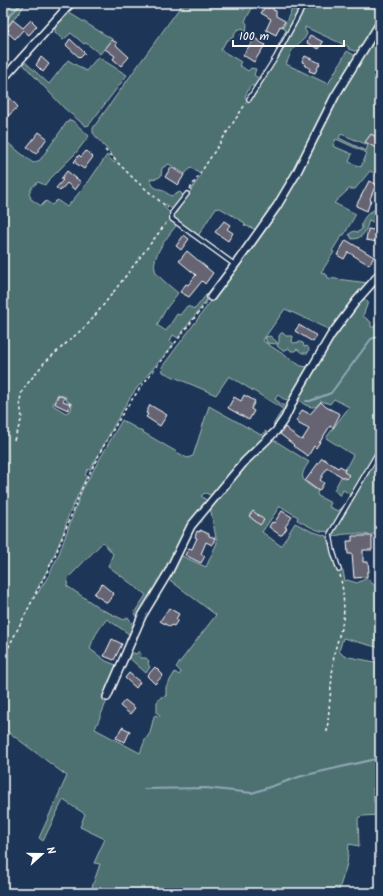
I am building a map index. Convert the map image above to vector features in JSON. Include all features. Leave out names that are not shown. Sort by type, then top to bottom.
[{"type":"street","points":[[3,79],[71,3]]},
{"type":"street","points":[[211,297],[277,206],[296,174],[335,96],[380,23]]},
{"type":"street","points":[[107,697],[142,616],[168,573],[191,526],[245,461],[276,431],[285,418],[314,361],[329,337],[380,273]]},
{"type":"lane","points":[[249,99],[276,57],[305,3]]},
{"type":"lane","points":[[187,194],[172,214],[172,219],[235,265]]},
{"type":"lane","points":[[339,570],[333,551],[330,534],[380,449]]},
{"type":"path","points":[[187,194],[249,99]]},
{"type":"path","points":[[14,440],[22,418],[20,402],[21,394],[24,388],[44,364],[92,319],[172,214],[105,150]]},
{"type":"path","points":[[3,658],[55,556],[82,488],[102,449],[124,411],[143,384],[211,297]]},
{"type":"path","points":[[327,732],[334,654],[343,621],[344,609],[343,591],[339,570]]},
{"type":"green space","points":[[16,3],[26,3],[3,30],[3,14]]},
{"type":"green space","points":[[183,3],[236,3],[243,7],[242,9],[244,10],[248,3],[255,3],[245,21],[247,24],[246,36],[242,37],[240,35],[245,33],[243,28],[237,30],[234,34],[235,36],[226,41],[221,50],[241,62],[239,65],[248,71],[251,68],[256,69],[254,75],[258,78],[263,71],[264,73],[256,86],[250,86],[245,97],[251,101],[281,53],[307,3],[380,3],[380,19],[360,50],[354,51],[348,49],[349,47],[305,27],[307,33],[306,36],[291,51],[286,64],[328,84],[347,51],[356,56],[298,167],[257,230],[244,225],[245,223],[220,208],[215,209],[198,236],[179,222],[165,240],[157,254],[155,268],[159,277],[178,293],[166,309],[157,325],[166,331],[177,314],[180,315],[187,306],[195,309],[206,295],[209,297],[178,338],[173,335],[170,341],[174,344],[129,399],[90,470],[88,469],[85,475],[87,476],[69,514],[63,534],[50,565],[35,593],[37,594],[49,575],[59,554],[82,490],[122,420],[187,458],[193,456],[209,406],[261,435],[266,431],[266,438],[213,496],[205,493],[201,496],[209,502],[139,617],[136,617],[134,613],[146,595],[108,566],[113,554],[103,542],[68,578],[67,586],[101,609],[124,620],[128,617],[132,624],[133,632],[128,643],[126,641],[129,634],[107,619],[97,633],[90,649],[106,661],[116,665],[118,661],[120,662],[108,698],[95,729],[140,753],[145,740],[150,733],[154,716],[156,715],[159,717],[160,715],[157,713],[157,702],[161,697],[166,696],[166,687],[175,672],[179,675],[181,672],[176,667],[216,615],[167,578],[180,555],[206,567],[217,543],[210,507],[271,438],[309,462],[303,472],[303,479],[305,482],[318,491],[318,496],[331,503],[329,507],[338,511],[343,507],[344,508],[334,525],[327,531],[318,530],[297,520],[298,517],[280,506],[262,532],[281,546],[295,523],[326,536],[338,571],[343,571],[345,581],[347,580],[357,583],[367,578],[374,585],[378,586],[380,584],[380,648],[343,638],[339,651],[344,656],[380,663],[380,788],[373,788],[374,802],[380,802],[380,815],[362,816],[358,818],[359,846],[349,844],[347,864],[338,893],[90,893],[100,864],[94,863],[105,839],[80,827],[85,814],[63,800],[43,841],[39,838],[67,776],[3,728],[3,149],[8,143],[33,163],[40,160],[67,122],[70,120],[73,121],[89,136],[75,154],[45,185],[38,182],[32,187],[29,193],[31,199],[41,206],[46,201],[52,205],[57,200],[67,207],[89,181],[107,155],[114,163],[116,160],[93,133],[93,128]],"holes":[[[169,164],[185,174],[191,167],[201,175],[172,219],[171,214],[164,207],[166,204],[173,210],[183,195],[180,192],[171,196],[161,189],[153,186],[150,179],[161,176],[162,168]],[[58,394],[66,397],[66,400],[72,404],[71,410],[66,413],[54,406],[53,404]]]},
{"type":"green space","points":[[292,9],[295,9],[297,13],[280,48],[276,50],[286,30],[283,28]]},
{"type":"green space","points":[[66,11],[112,39],[100,54],[86,43],[84,44],[71,33],[63,40],[55,32],[55,26]]},
{"type":"green space","points":[[380,29],[380,132],[378,134],[380,136],[380,179],[379,176],[370,171],[355,189],[349,189],[334,203],[356,214],[344,235],[342,235],[332,251],[334,252],[321,272],[327,275],[328,278],[369,283],[332,331],[285,309],[263,341],[301,366],[309,367],[292,399],[288,400],[281,398],[278,395],[275,399],[288,409],[274,426],[273,425],[283,409],[229,376],[216,395],[163,372],[162,367],[272,216],[332,106]],"holes":[[[341,134],[368,145],[366,151],[339,138]],[[336,139],[367,153],[361,167],[349,162],[352,154],[333,146]]]},
{"type":"green space","points":[[32,49],[34,50],[24,61],[49,84],[68,60],[86,71],[98,57],[127,75],[89,125],[86,126],[64,108],[21,62]]},
{"type":"green space","points":[[376,209],[378,218],[373,222],[369,220],[362,236],[352,239],[349,234],[354,231],[358,232],[362,229],[362,222],[365,217]]},
{"type":"green space","points":[[362,296],[368,302],[363,316],[371,322],[371,327],[375,327],[377,312],[380,307],[380,432],[375,439],[380,442],[380,447],[347,500],[350,494],[343,490],[340,496],[334,490],[353,455],[326,438],[349,407],[334,399],[330,404],[321,401],[318,405],[311,407],[301,402],[297,397],[335,334]]},
{"type":"green space","points":[[281,333],[286,336],[293,336],[292,342],[294,343],[303,343],[304,347],[307,346],[309,349],[308,353],[302,353],[297,349],[295,351],[291,351],[289,348],[283,351],[277,346]]},
{"type":"green space","points":[[270,336],[277,342],[277,344],[267,343],[265,337]]},
{"type":"green space","points":[[380,452],[380,540],[374,534],[337,535],[333,537],[334,552],[332,536]]},
{"type":"green space","points":[[139,651],[141,654],[140,658],[146,658],[149,661],[148,664],[150,667],[146,673],[128,657],[131,652],[136,654]]},
{"type":"building","points":[[265,7],[273,7],[273,10],[276,11],[276,16],[285,21],[282,27],[280,26],[276,35],[266,30],[271,19],[261,13]]},
{"type":"building","points":[[13,20],[23,28],[31,20],[37,26],[29,35],[23,30],[15,39],[7,32],[9,30],[7,28]]},
{"type":"building","points":[[310,35],[323,42],[319,49],[307,43]]},
{"type":"building","points":[[255,38],[265,45],[254,62],[243,55]]},
{"type":"building","points":[[70,39],[85,53],[80,58],[66,45]]},
{"type":"building","points":[[112,40],[117,43],[116,45],[129,57],[121,66],[113,59],[115,56],[105,49]]},
{"type":"building","points":[[305,56],[320,63],[315,73],[309,71],[310,68],[302,62]]},
{"type":"building","points":[[41,57],[49,64],[43,72],[36,65]]},
{"type":"building","points":[[3,90],[18,107],[8,116],[3,111]]},
{"type":"building","points":[[39,132],[47,138],[36,154],[27,147]]},
{"type":"building","points":[[371,134],[380,142],[378,149],[365,142]]},
{"type":"building","points":[[86,151],[93,157],[84,169],[74,162],[79,155],[81,157]]},
{"type":"building","points":[[171,167],[184,175],[178,185],[165,177]]},
{"type":"building","points":[[67,171],[81,182],[75,190],[67,183],[60,191],[56,188],[63,180],[61,179]]},
{"type":"building","points":[[369,181],[376,184],[367,211],[356,206]]},
{"type":"building","points":[[224,221],[230,225],[227,229],[233,233],[228,241],[215,232]]},
{"type":"building","points":[[368,229],[380,231],[378,242],[366,240]]},
{"type":"building","points":[[184,235],[189,239],[181,250],[176,246]]},
{"type":"building","points":[[346,240],[374,257],[369,265],[348,252],[344,259],[337,255]]},
{"type":"building","points":[[187,251],[213,273],[205,284],[202,281],[189,297],[180,292],[196,275],[179,261]]},
{"type":"building","points":[[299,325],[317,336],[313,342],[295,331]]},
{"type":"building","points":[[58,395],[65,398],[63,401],[71,404],[68,410],[55,404]]},
{"type":"building","points":[[244,395],[255,401],[251,409],[254,411],[249,420],[228,408],[234,397],[241,401]]},
{"type":"building","points":[[321,402],[326,407],[340,414],[333,428],[330,426],[316,448],[314,446],[308,456],[293,446],[294,445],[280,434],[285,427],[302,440],[309,429],[296,421],[302,410],[310,414]]},
{"type":"building","points":[[150,405],[167,415],[160,426],[146,417],[148,414],[146,413]]},
{"type":"building","points":[[322,458],[338,468],[340,466],[345,469],[344,472],[349,475],[346,479],[327,468],[320,480],[324,483],[319,491],[305,481]]},
{"type":"building","points":[[253,511],[264,520],[260,525],[249,516]]},
{"type":"building","points":[[282,511],[292,517],[285,527],[287,528],[282,535],[280,535],[269,527],[272,522],[274,523]]},
{"type":"building","points":[[200,530],[215,538],[212,545],[206,542],[201,554],[205,556],[201,563],[185,555],[189,548],[192,549],[197,538],[195,537],[197,531],[200,532]]},
{"type":"building","points":[[352,536],[372,536],[372,550],[363,550],[363,562],[368,562],[369,572],[367,572],[367,577],[354,578],[352,554],[348,554],[347,541],[352,541]]},
{"type":"building","points":[[102,584],[114,594],[107,603],[94,594]]},
{"type":"building","points":[[169,608],[179,614],[176,619],[178,620],[174,626],[172,625],[170,627],[160,621]]},
{"type":"building","points":[[112,639],[122,644],[114,660],[104,656]]},
{"type":"building","points":[[155,667],[163,675],[155,684],[147,676]]},
{"type":"building","points":[[129,673],[140,682],[136,688],[125,678]]},
{"type":"building","points":[[125,700],[135,708],[130,714],[120,706]]},
{"type":"building","points":[[122,727],[130,731],[125,742],[116,738]]},
{"type":"waterway","points":[[3,25],[22,3]]},
{"type":"waterway","points":[[306,401],[310,401],[331,393],[371,339],[380,336]]},
{"type":"waterway","points":[[144,789],[206,788],[252,793],[302,776],[380,758]]}]
